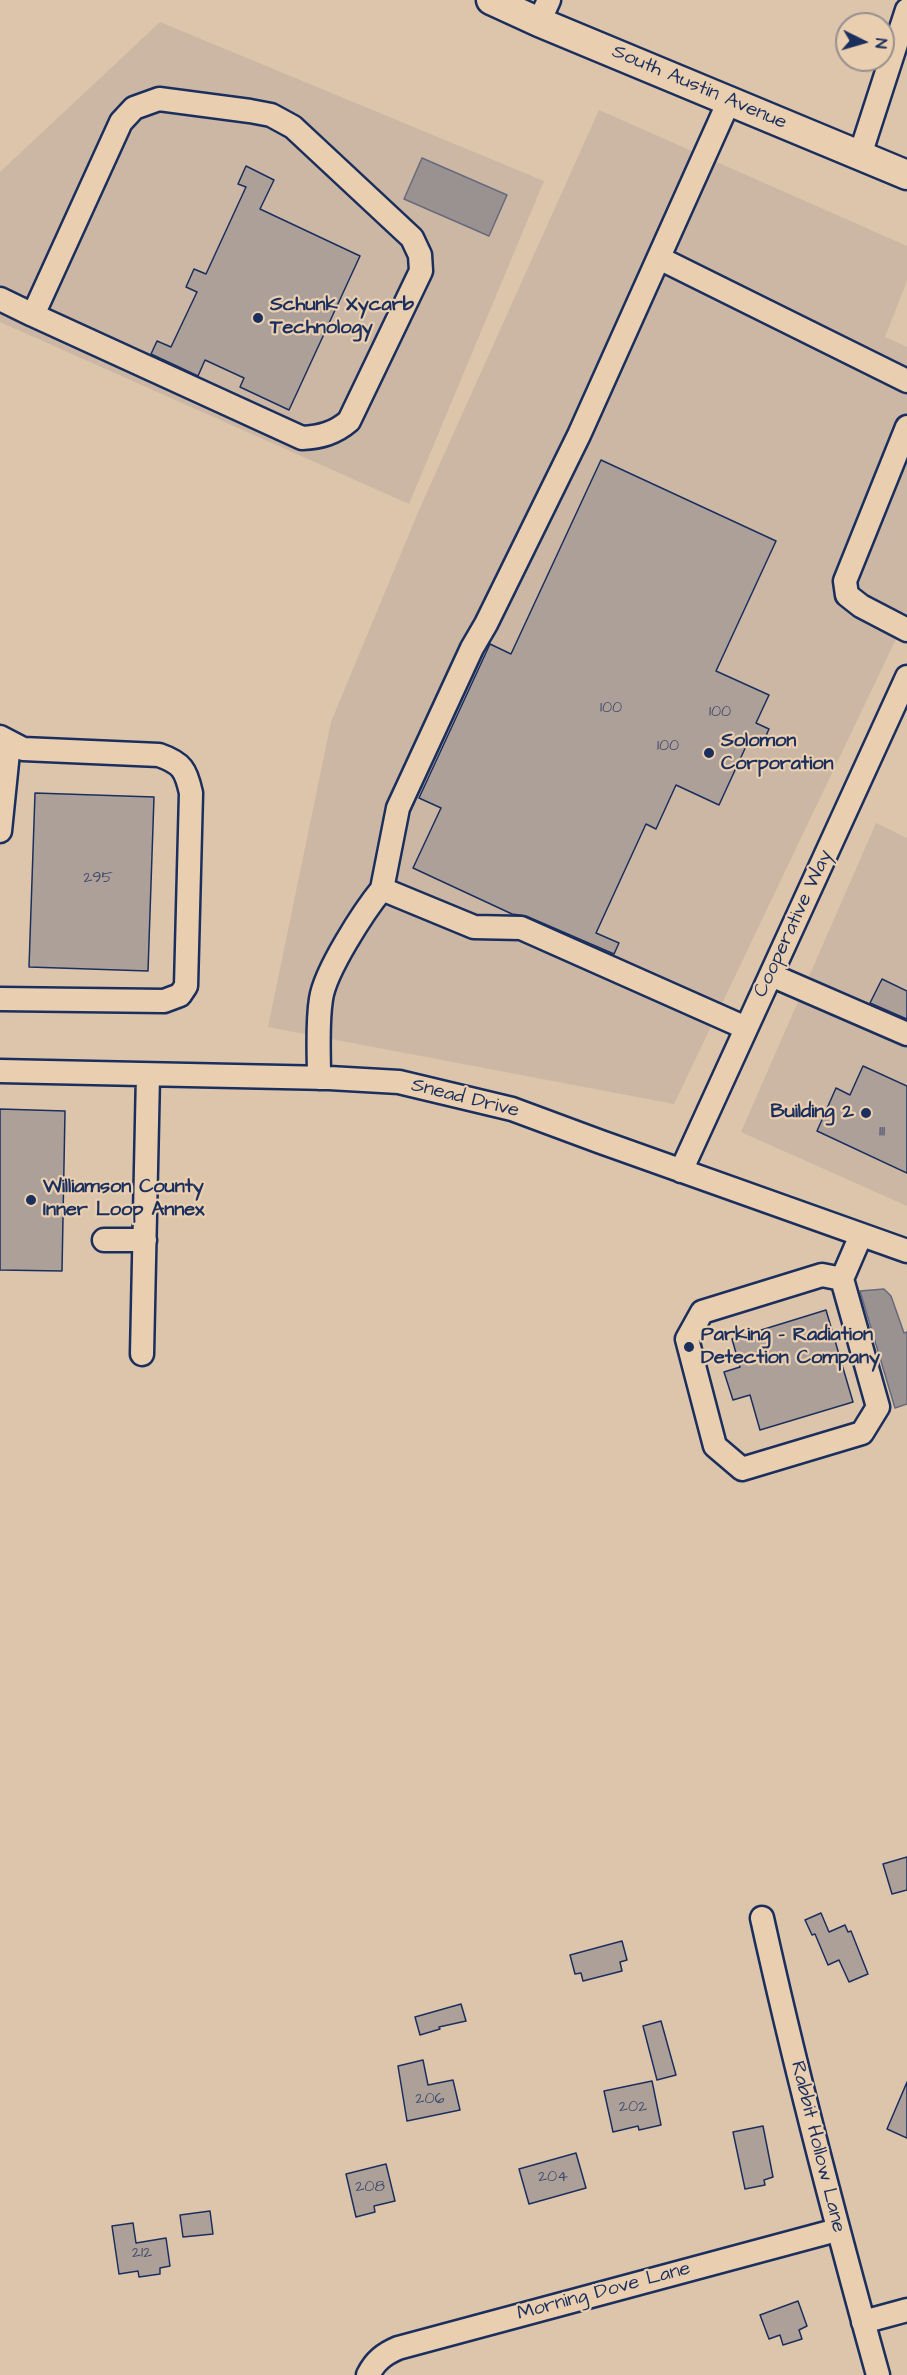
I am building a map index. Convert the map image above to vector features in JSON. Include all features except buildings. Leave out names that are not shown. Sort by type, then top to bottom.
[{"type":"main road","name":"South Austin Avenue","points":[[491,0],[544,11],[729,101],[907,175]]},
{"type":"street","points":[[860,155],[907,10]]},
{"type":"street","points":[[0,299],[33,315],[302,438],[320,437],[339,430],[349,421],[421,271],[420,255],[412,238],[293,127],[271,115],[159,99],[134,108],[121,122],[33,315]]},
{"type":"street","points":[[319,1078],[321,998],[334,967],[366,909],[382,889],[398,808],[472,648],[579,435],[729,101]]},
{"type":"street","points":[[659,258],[907,381]]},
{"type":"street","points":[[907,427],[844,581],[846,595],[861,606],[907,630]]},
{"type":"street","name":"Cooperative Way","points":[[681,1171],[771,975],[898,720],[907,677]]},
{"type":"street","points":[[0,831],[5,740],[23,749],[159,754],[174,760],[187,773],[191,792],[186,986],[180,995],[164,1001],[0,999]]},
{"type":"street","points":[[382,889],[474,927],[521,928],[746,1028]]},
{"type":"street","points":[[771,975],[907,1034]]},
{"type":"street","name":"Snead Drive","points":[[0,1071],[399,1082],[512,1109],[907,1251]]},
{"type":"street","points":[[142,1354],[148,1075]]},
{"type":"street","points":[[842,1279],[822,1275],[702,1312],[687,1339],[715,1446],[742,1468],[862,1433],[878,1407],[842,1279],[861,1235]]},
{"type":"street","points":[[104,1240],[145,1240]]},
{"type":"street","name":"Rabbit Hollow Lane","points":[[762,1918],[837,2230],[878,2375]]},
{"type":"street","name":"Morning Dove Lane","points":[[371,2369],[385,2354],[398,2348],[837,2230]]},
{"type":"street","points":[[863,2322],[907,2310]]},
{"type":"shaded area","points":[[160,22],[544,181],[409,504],[0,322],[0,172]]},
{"type":"shaded area","points":[[599,110],[907,246],[907,281],[885,337],[907,347],[907,616],[674,1104],[268,1027],[331,722],[419,510]]},
{"type":"shaded area","points":[[422,158],[507,195],[489,236],[404,199]]},
{"type":"shaded area","points":[[876,823],[907,838],[907,1206],[741,1132]]},
{"type":"shaded area","points":[[884,1289],[891,1296],[904,1333],[907,1332],[907,1404],[895,1408],[860,1291]]},
{"type":"place","name":"Schunk Xycarb Technology","points":[[258,318]]},
{"type":"place","name":"Solomon Corporation","points":[[709,753]]},
{"type":"place","name":"Building 2","points":[[866,1113]]},
{"type":"place","name":"Williamson County Inner Loop Annex","points":[[31,1200]]},
{"type":"place","name":"Parking - Radiation Detection Company","points":[[689,1347]]}]
